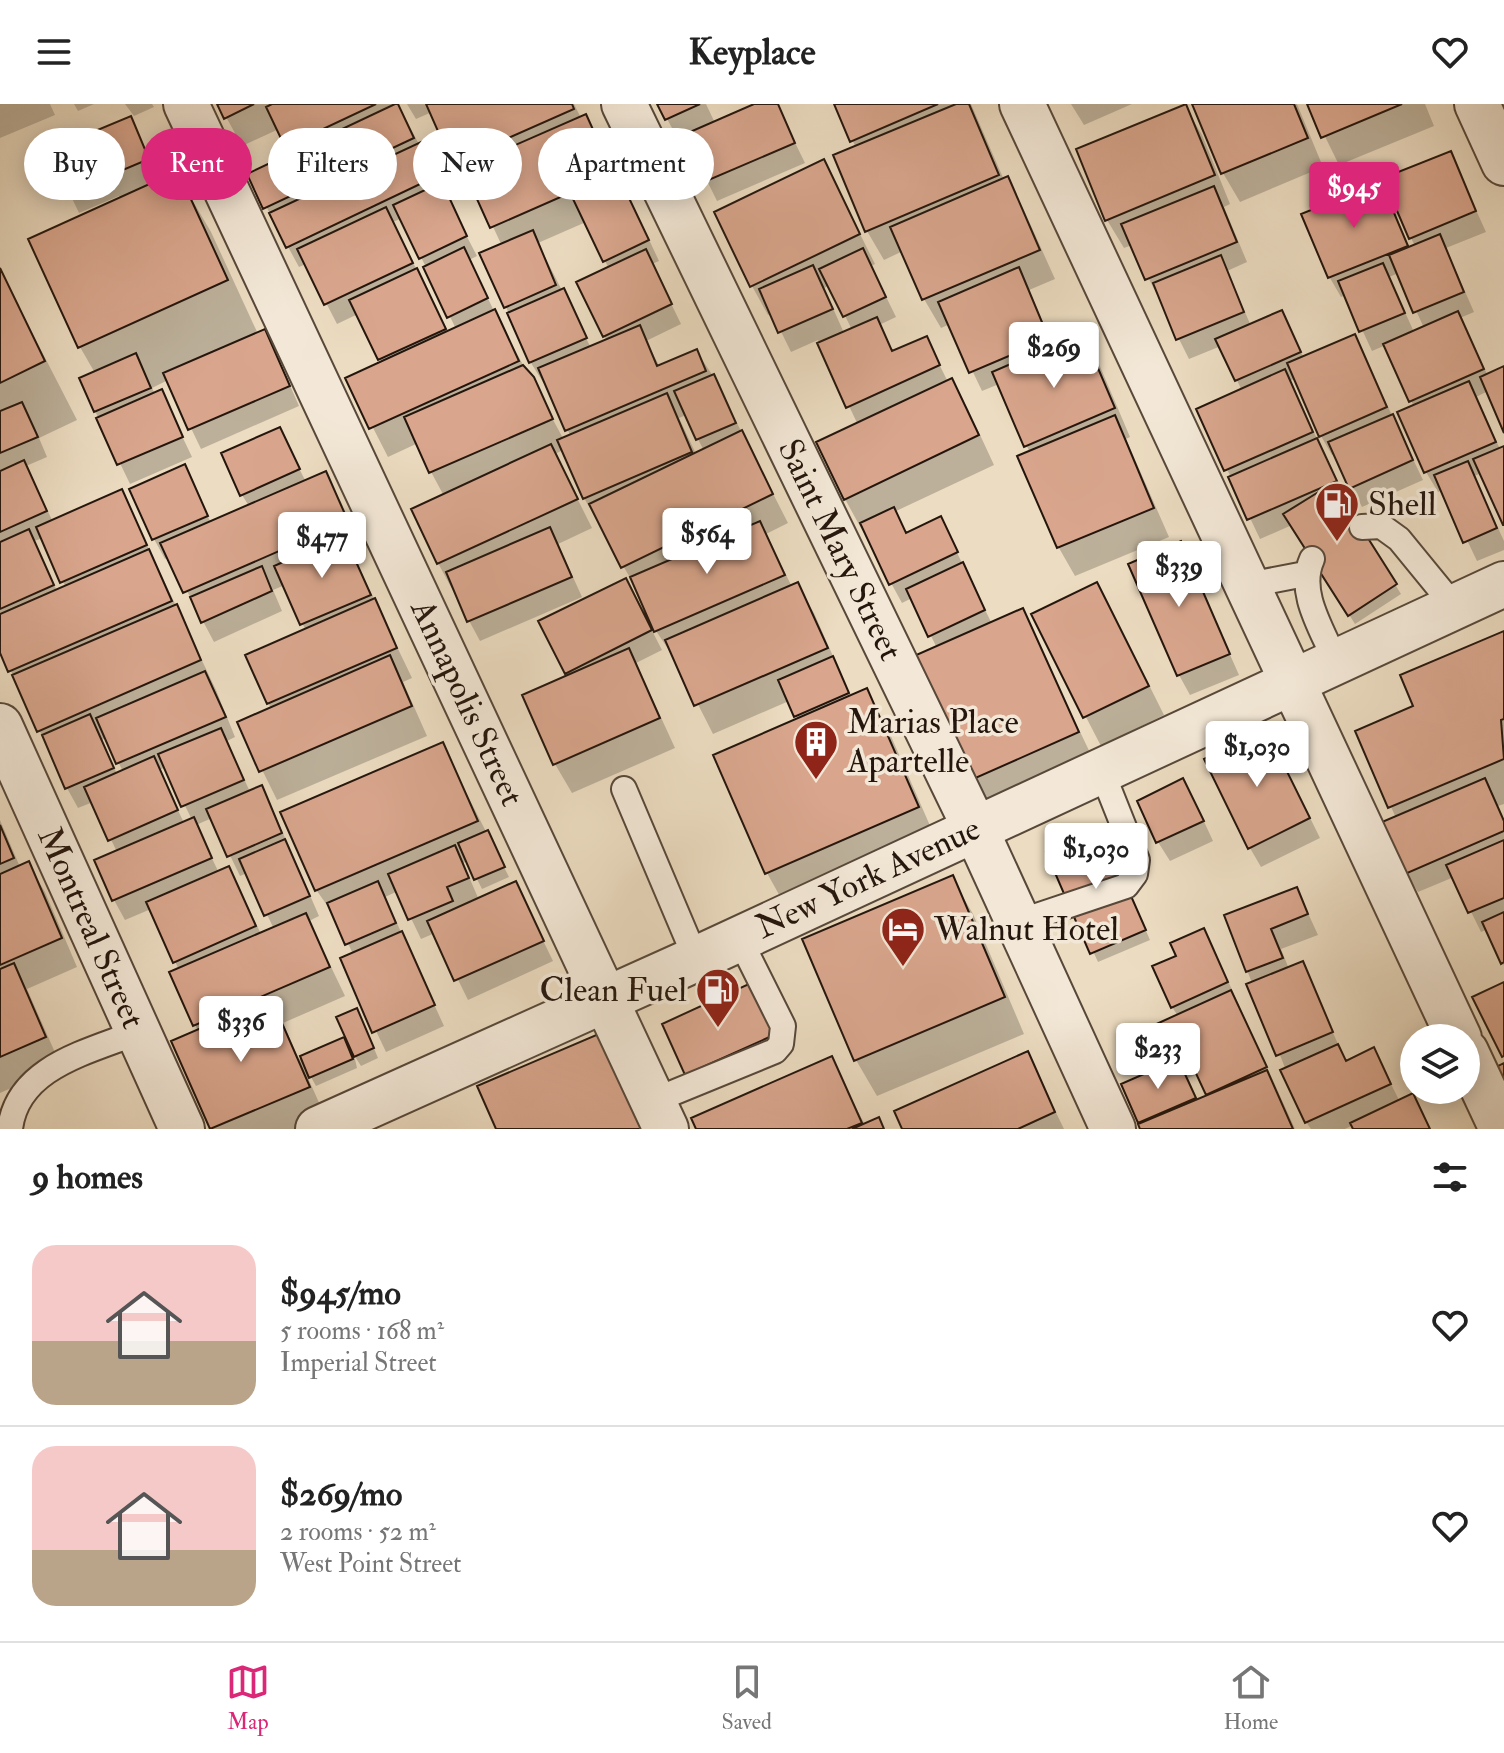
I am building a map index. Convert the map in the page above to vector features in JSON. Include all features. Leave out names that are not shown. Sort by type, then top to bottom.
[{"type":"street","name":"Annapolis Street","points":[[186,104],[659,1115]]},
{"type":"street","name":"Saint Mary Street","points":[[624,104],[975,828],[1113,1129]]},
{"type":"street","points":[[1022,104],[1452,1024]]},
{"type":"street","points":[[1477,104],[1504,163]]},
{"type":"street","name":"New York Avenue","points":[[318,1129],[696,959],[1102,772],[1453,605],[1504,584]]},
{"type":"street","name":"Montreal Street","points":[[0,726],[182,1129]]},
{"type":"street","points":[[1480,1082],[1502,1129]]},
{"type":"lane","points":[[1362,527],[1381,526],[1399,539],[1453,605]]},
{"type":"lane","points":[[1248,585],[1309,567],[1308,595],[1335,660]]},
{"type":"lane","points":[[1019,922],[1126,886],[1135,874],[1137,860],[1102,772]]},
{"type":"lane","points":[[624,789],[696,959]]},
{"type":"lane","points":[[659,1115],[775,1051],[781,1044],[783,1026],[739,938]]},
{"type":"lane","points":[[10,1129],[12,1111],[29,1084],[51,1068],[138,1032]]},
{"type":"building","points":[[217,104],[254,104],[224,119]]},
{"type":"building","points":[[272,104],[376,104],[325,128],[276,128],[266,107]]},
{"type":"building","points":[[398,104],[413,138],[397,146],[397,128],[344,128]]},
{"type":"building","points":[[426,104],[572,104],[574,109],[522,132],[522,128],[437,128]]},
{"type":"building","points":[[657,104],[700,104],[665,120]]},
{"type":"building","points":[[754,104],[778,104],[795,143],[714,178],[714,128],[699,128]]},
{"type":"building","points":[[834,104],[938,104],[850,142]]},
{"type":"building","points":[[956,104],[969,104],[999,175],[865,232],[833,155]]},
{"type":"building","points":[[1186,104],[1215,175],[1105,221],[1076,149]]},
{"type":"building","points":[[1192,104],[1294,104],[1308,138],[1221,174]]},
{"type":"building","points":[[1307,104],[1402,104],[1321,138]]},
{"type":"building","points":[[586,114],[592,128],[554,128]]},
{"type":"building","points":[[131,116],[141,140],[141,162],[125,169],[125,128],[102,128]]},
{"type":"building","points":[[538,135],[538,200],[554,200],[490,228],[477,200],[522,200],[522,142]]},
{"type":"building","points":[[413,146],[413,187],[397,195],[397,153]]},
{"type":"building","points":[[1451,151],[1476,211],[1409,239],[1383,178]]},
{"type":"building","points":[[824,159],[860,234],[750,287],[714,212]]},
{"type":"building","points":[[268,164],[268,200],[282,200],[263,209],[252,185],[252,172]]},
{"type":"building","points":[[1008,176],[1040,250],[922,300],[890,227]]},
{"type":"building","points":[[1381,182],[1408,246],[1328,278],[1301,214]]},
{"type":"building","points":[[1214,186],[1237,242],[1145,280],[1121,224]]},
{"type":"building","points":[[141,188],[141,200],[191,200],[228,280],[78,348],[28,239],[114,200],[125,200],[125,195]]},
{"type":"building","points":[[413,196],[413,200],[450,200],[467,236],[419,259],[393,205]]},
{"type":"building","points":[[297,200],[387,200],[286,248],[269,213]]},
{"type":"building","points":[[573,200],[630,200],[649,240],[603,262]]},
{"type":"building","points":[[386,207],[413,263],[324,305],[297,249]]},
{"type":"building","points":[[533,230],[556,285],[504,308],[479,253]]},
{"type":"building","points":[[1440,234],[1464,292],[1413,313],[1389,255]]},
{"type":"building","points":[[464,247],[488,298],[447,318],[423,267]]},
{"type":"building","points":[[863,248],[886,297],[843,317],[819,269]]},
{"type":"building","points":[[646,249],[672,304],[603,337],[576,282]]},
{"type":"building","points":[[1221,255],[1244,312],[1176,340],[1153,283]]},
{"type":"building","points":[[1383,263],[1405,313],[1359,332],[1338,281]]},
{"type":"building","points":[[813,265],[833,309],[778,333],[759,289]]},
{"type":"building","points":[[1019,267],[1049,339],[969,373],[938,302]]},
{"type":"building","points":[[0,268],[45,361],[0,383]]},
{"type":"building","points":[[417,268],[446,329],[378,360],[349,300]]},
{"type":"building","points":[[564,288],[587,338],[529,363],[507,313]]},
{"type":"building","points":[[495,309],[519,361],[369,429],[345,378]]},
{"type":"building","points":[[1282,310],[1301,352],[1235,381],[1215,339]]},
{"type":"building","points":[[1458,311],[1484,369],[1409,402],[1383,344]]},
{"type":"building","points":[[877,317],[892,351],[927,336],[940,365],[846,408],[817,343]]},
{"type":"building","points":[[640,325],[657,366],[697,349],[706,371],[565,431],[538,368]]},
{"type":"building","points":[[265,329],[290,386],[188,430],[163,373]]},
{"type":"building","points":[[1083,333],[1115,408],[1024,447],[992,372]]},
{"type":"building","points":[[1355,334],[1387,407],[1319,437],[1287,363]]},
{"type":"building","points":[[136,353],[151,388],[94,412],[79,378]]},
{"type":"building","points":[[523,365],[534,377],[553,419],[429,473],[404,417]]},
{"type":"building","points":[[1504,366],[1504,433],[1480,377]]},
{"type":"building","points":[[1285,369],[1313,432],[1224,471],[1196,409]]},
{"type":"building","points":[[714,374],[736,423],[696,440],[674,391]]},
{"type":"building","points":[[952,378],[979,435],[844,500],[816,442]]},
{"type":"building","points":[[1469,381],[1496,442],[1424,473],[1397,412]]},
{"type":"building","points":[[162,389],[183,437],[117,465],[96,418]]},
{"type":"building","points":[[667,393],[692,452],[583,499],[557,440]]},
{"type":"building","points":[[22,402],[38,437],[0,453],[0,411]]},
{"type":"building","points":[[1393,414],[1413,460],[1349,489],[1328,442]]},
{"type":"building","points":[[1115,415],[1154,508],[1057,548],[1017,456]]},
{"type":"building","points":[[280,427],[300,469],[240,496],[221,453]]},
{"type":"building","points":[[742,430],[773,494],[621,568],[589,504]]},
{"type":"building","points":[[1317,438],[1337,481],[1247,520],[1228,477]]},
{"type":"building","points":[[551,444],[578,499],[437,564],[411,509]]},
{"type":"building","points":[[1504,446],[1504,525],[1503,525],[1473,459]]},
{"type":"building","points":[[24,460],[47,511],[0,532],[0,471]]},
{"type":"building","points":[[1468,461],[1497,528],[1463,543],[1434,475]]},
{"type":"building","points":[[185,464],[208,516],[152,540],[129,489]]},
{"type":"building","points":[[326,471],[348,521],[183,593],[160,543]]},
{"type":"building","name":"Shell","points":[[1333,483],[1397,584],[1348,616],[1283,514]]},
{"type":"building","points":[[122,489],[147,545],[60,583],[36,527]]},
{"type":"building","points":[[894,507],[906,533],[941,516],[958,552],[889,585],[860,523]]},
{"type":"building","points":[[760,521],[785,575],[654,632],[630,577]]},
{"type":"building","points":[[550,527],[572,577],[467,622],[446,572]]},
{"type":"building","points":[[29,529],[54,585],[0,609],[0,542]]},
{"type":"building","points":[[344,535],[371,595],[300,625],[274,566]]},
{"type":"building","points":[[1181,541],[1230,654],[1177,676],[1128,564]]},
{"type":"building","points":[[149,549],[172,601],[8,672],[0,653],[0,614]]},
{"type":"building","points":[[963,562],[985,610],[928,637],[906,589]]},
{"type":"building","points":[[262,566],[272,591],[201,623],[190,597]]},
{"type":"building","points":[[626,578],[652,630],[565,674],[538,621]]},
{"type":"building","points":[[798,582],[828,648],[694,706],[665,640]]},
{"type":"building","points":[[1097,582],[1149,686],[1083,718],[1031,614]]},
{"type":"building","points":[[375,598],[397,648],[267,704],[245,655]]},
{"type":"building","points":[[177,604],[201,660],[37,732],[12,675]]},
{"type":"building","points":[[1023,608],[1079,732],[971,780],[914,656]]},
{"type":"building","points":[[1504,631],[1504,719],[1501,720],[1504,759],[1388,808],[1355,731],[1413,706],[1400,675]]},
{"type":"building","points":[[629,648],[660,718],[553,765],[522,695]]},
{"type":"building","points":[[390,655],[412,706],[259,772],[237,722]]},
{"type":"building","points":[[833,656],[849,693],[794,717],[778,680]]},
{"type":"building","points":[[205,671],[226,717],[116,764],[96,718]]},
{"type":"building","name":"Marias Place Apartelle","points":[[867,688],[919,807],[765,874],[713,755]]},
{"type":"building","points":[[90,714],[114,768],[65,789],[42,735]]},
{"type":"building","points":[[221,728],[244,780],[181,807],[158,754]]},
{"type":"building","points":[[1266,729],[1310,818],[1248,849],[1204,759]]},
{"type":"building","points":[[443,742],[478,821],[315,891],[280,812]]},
{"type":"building","points":[[154,756],[178,810],[108,841],[84,787]]},
{"type":"building","points":[[1183,778],[1204,821],[1156,843],[1137,801]]},
{"type":"building","points":[[1485,778],[1504,821],[1504,831],[1405,874],[1382,822]]},
{"type":"building","points":[[262,785],[282,833],[227,857],[206,809]]},
{"type":"building","points":[[194,817],[212,858],[112,901],[94,860]]},
{"type":"building","points":[[0,825],[14,858],[0,864]]},
{"type":"building","points":[[1101,828],[1146,930],[1090,954],[1046,852]]},
{"type":"building","points":[[488,830],[505,867],[474,880],[458,843]]},
{"type":"building","points":[[285,839],[310,896],[264,916],[239,859]]},
{"type":"building","points":[[1504,840],[1504,898],[1468,913],[1446,865]]},
{"type":"building","points":[[455,845],[469,878],[447,887],[453,901],[408,920],[388,874]]},
{"type":"building","points":[[29,861],[62,938],[0,965],[0,874]]},
{"type":"building","points":[[229,866],[256,926],[173,963],[146,902]]},
{"type":"building","name":"Walnut Hotel","points":[[953,875],[1005,997],[854,1061],[802,939]]},
{"type":"building","points":[[378,881],[396,923],[345,945],[327,903]]},
{"type":"building","points":[[516,881],[544,941],[454,981],[427,921]]},
{"type":"building","points":[[1297,887],[1308,914],[1271,929],[1283,958],[1246,972],[1224,915]]},
{"type":"building","points":[[1504,912],[1504,962],[1501,964],[1482,922]]},
{"type":"building","points":[[306,913],[330,967],[193,1026],[169,972]]},
{"type":"building","points":[[1204,928],[1228,982],[1171,1008],[1152,966],[1176,956],[1170,943]]},
{"type":"building","points":[[402,931],[435,1005],[372,1033],[340,958]]},
{"type":"building","points":[[1303,961],[1333,1032],[1276,1056],[1246,984]]},
{"type":"building","points":[[14,963],[46,1037],[0,1057],[0,969]]},
{"type":"building","points":[[1504,982],[1504,1056],[1502,1057],[1472,997]]},
{"type":"building","name":"Clean Fuel","points":[[751,983],[774,1035],[685,1075],[662,1024]]},
{"type":"building","points":[[1231,990],[1267,1067],[1206,1095],[1187,1054],[1169,1062],[1152,1026]]},
{"type":"building","points":[[271,998],[310,1087],[210,1129],[171,1041]]},
{"type":"building","points":[[357,1008],[374,1048],[354,1057],[336,1017]]},
{"type":"building","points":[[601,1033],[643,1129],[496,1129],[477,1086]]},
{"type":"building","points":[[344,1037],[353,1059],[309,1078],[300,1056]]},
{"type":"building","points":[[1338,1044],[1346,1061],[1374,1047],[1391,1084],[1305,1123],[1280,1070]]},
{"type":"building","points":[[1028,1051],[1055,1112],[1018,1129],[902,1129],[894,1111]]},
{"type":"building","points":[[832,1056],[862,1123],[847,1129],[696,1129],[691,1118]]},
{"type":"building","points":[[1178,1059],[1196,1098],[1138,1123],[1121,1084]]},
{"type":"building","points":[[1504,1063],[1504,1084],[1496,1067]]},
{"type":"building","points":[[1267,1070],[1293,1129],[1140,1129],[1138,1124]]},
{"type":"building","points":[[1400,1099],[1400,1104],[1418,1104],[1430,1129],[1353,1129],[1350,1123]]},
{"type":"building","points":[[879,1117],[884,1129],[852,1129]]},
{"type":"place","name":"Shell","points":[[1337,543]]},
{"type":"place","name":"Marias Place Apartelle","points":[[816,781]]},
{"type":"place","name":"Walnut Hotel","points":[[903,968]]},
{"type":"place","name":"Clean Fuel","points":[[718,1029]]}]
